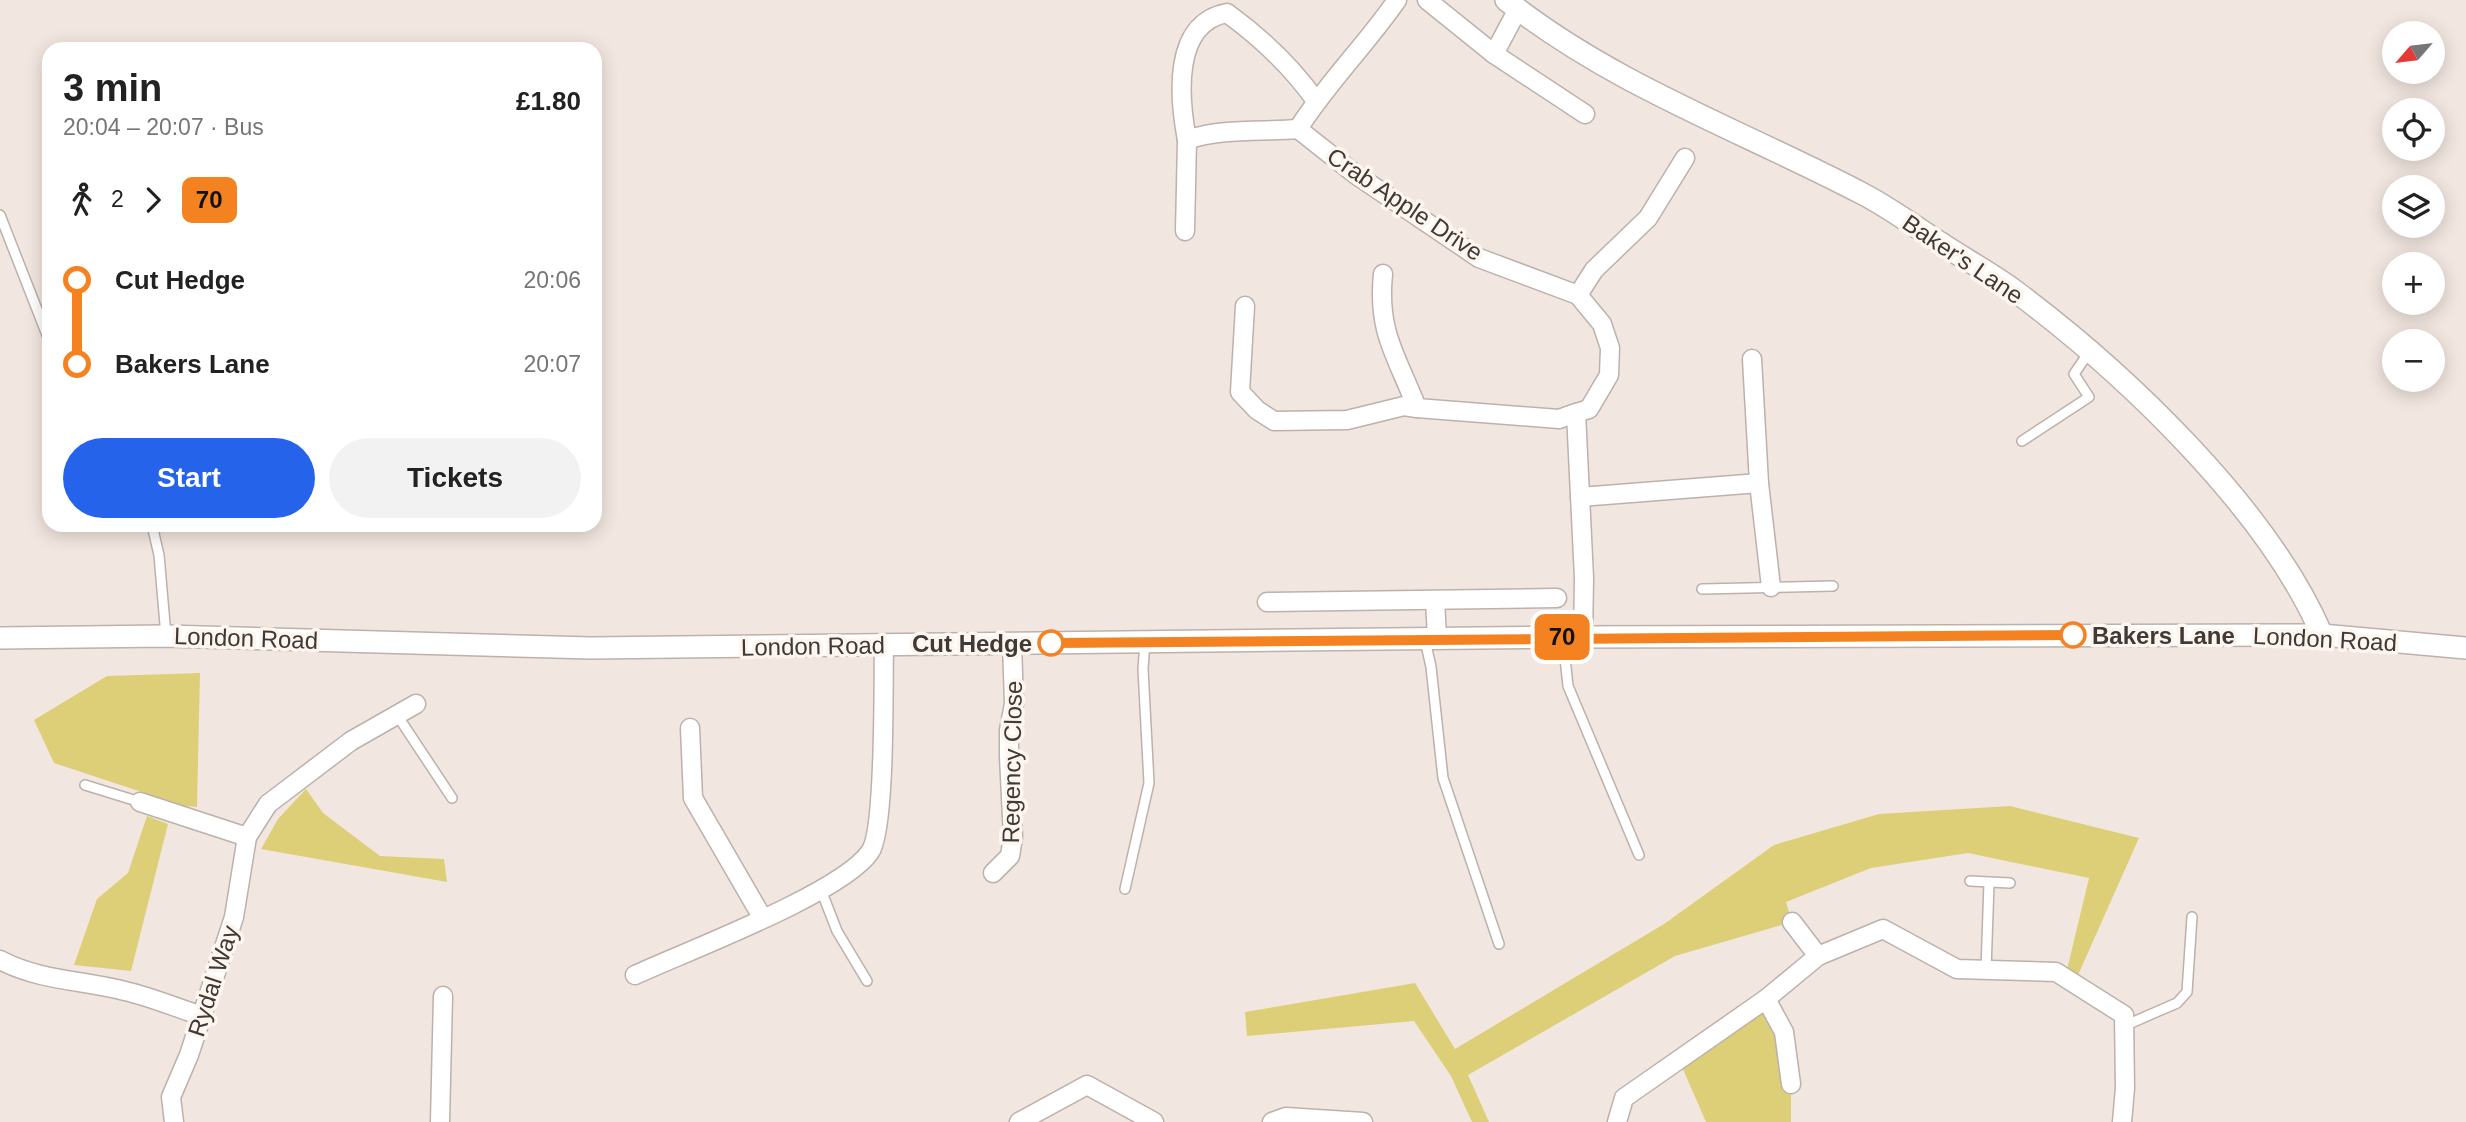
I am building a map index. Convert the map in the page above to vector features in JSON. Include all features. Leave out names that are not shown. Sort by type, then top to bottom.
[{"type":"street","points":[[1187,140],[1206,133],[1298,130],[1315,101],[1372,36],[1397,0]]},
{"type":"street","points":[[1427,0],[1494,54],[1585,114]]},
{"type":"street","points":[[1494,54],[1512,5]]},
{"type":"street","name":"Baker's Lane","points":[[1512,5],[1623,79],[1753,138],[1867,196],[2014,291],[2089,352],[2181,438],[2220,481],[2277,554],[2310,608],[2322,635]]},
{"type":"street","points":[[1185,232],[1187,140],[1179,82],[1195,29],[1226,7],[1303,82],[1315,101]]},
{"type":"street","name":"Crab Apple Drive","points":[[1298,130],[1355,174],[1479,258],[1578,295],[1602,324],[1610,348],[1609,375],[1589,409],[1576,413]]},
{"type":"street","points":[[1578,295],[1594,270],[1648,218],[1685,158]]},
{"type":"street","points":[[1383,274],[1382,321],[1388,346],[1416,408]]},
{"type":"street","points":[[1245,306],[1240,391],[1257,410],[1274,421],[1336,421],[1404,406],[1559,419],[1576,413],[1580,497],[1573,637]]},
{"type":"street","points":[[1752,359],[1759,483],[1771,587]]},
{"type":"street","points":[[1580,497],[1759,483]]},
{"type":"street","points":[[1267,602],[1557,598]]},
{"type":"street","points":[[1431,638],[1435,600]]},
{"type":"street","name":"London Road","points":[[0,638],[166,636],[591,648],[1431,638],[2322,635],[2466,648]]},
{"type":"street","name":"Regency Close","points":[[993,873],[1010,856],[1013,837],[1009,757],[1009,730],[1014,704],[1012,643]]},
{"type":"street","points":[[635,975],[838,882],[872,851],[881,798],[884,645]]},
{"type":"street","name":"Rydal Way","points":[[174,1122],[171,1097],[202,1016],[234,917],[247,837],[268,804],[351,741],[416,704]]},
{"type":"street","points":[[690,728],[693,798],[762,917]]},
{"type":"street","points":[[140,802],[247,837]]},
{"type":"street","points":[[1792,922],[1818,956]]},
{"type":"street","points":[[1617,1122],[1624,1098],[1766,999],[1818,956],[1883,929],[1957,969],[2056,972],[2124,1015],[2126,1088],[2122,1122]]},
{"type":"street","points":[[0,960],[15,968],[68,983],[124,990],[202,1016]]},
{"type":"street","points":[[440,1122],[443,996]]},
{"type":"street","points":[[1766,999],[1784,1032],[1791,1084]]},
{"type":"street","points":[[1019,1122],[1087,1085],[1154,1122]]},
{"type":"street","points":[[1272,1122],[1286,1117],[1363,1122]]},
{"type":"lane","points":[[0,215],[42,322]]},
{"type":"lane","points":[[2022,441],[2090,397],[2074,374],[2089,352]]},
{"type":"lane","points":[[153,532],[160,566],[166,636]]},
{"type":"lane","points":[[1702,589],[1833,586]]},
{"type":"lane","points":[[1573,637],[1568,686],[1639,855]]},
{"type":"lane","points":[[1431,638],[1431,667],[1443,778],[1499,944]]},
{"type":"lane","points":[[1125,889],[1149,783],[1143,669],[1145,642]]},
{"type":"lane","points":[[397,715],[452,798]]},
{"type":"lane","points":[[85,785],[140,802]]},
{"type":"lane","points":[[1970,881],[2010,883]]},
{"type":"lane","points":[[1986,970],[1989,883]]},
{"type":"lane","points":[[821,890],[836,931],[867,981]]},
{"type":"lane","points":[[2124,1026],[2177,1003],[2187,992],[2192,917]]},
{"type":"shaded area","points":[[200,673],[197,807],[184,806],[54,763],[34,720],[107,676]]},
{"type":"shaded area","points":[[306,789],[323,813],[380,856],[444,859],[447,882],[261,849],[278,819]]},
{"type":"shaded area","points":[[2010,806],[2139,838],[2074,984],[2065,978],[2089,878],[1968,853],[1871,868],[1786,902],[1792,922],[1675,956],[1468,1075],[1489,1122],[1472,1122],[1451,1076],[1414,1021],[1247,1036],[1245,1012],[1415,983],[1455,1049],[1664,924],[1774,845],[1879,814]]},
{"type":"shaded area","points":[[147,816],[168,824],[131,971],[74,965],[97,899],[128,873]]},
{"type":"shaded area","points":[[1766,999],[1791,1084],[1791,1122],[1706,1122],[1679,1060]]},
{"type":"bus line","name":"70","points":[[1051,643],[2073,635]]},
{"type":"place","name":"Bakers Lane","points":[[2073,635]]},
{"type":"place","name":"Cut Hedge","points":[[1051,643]]}]
